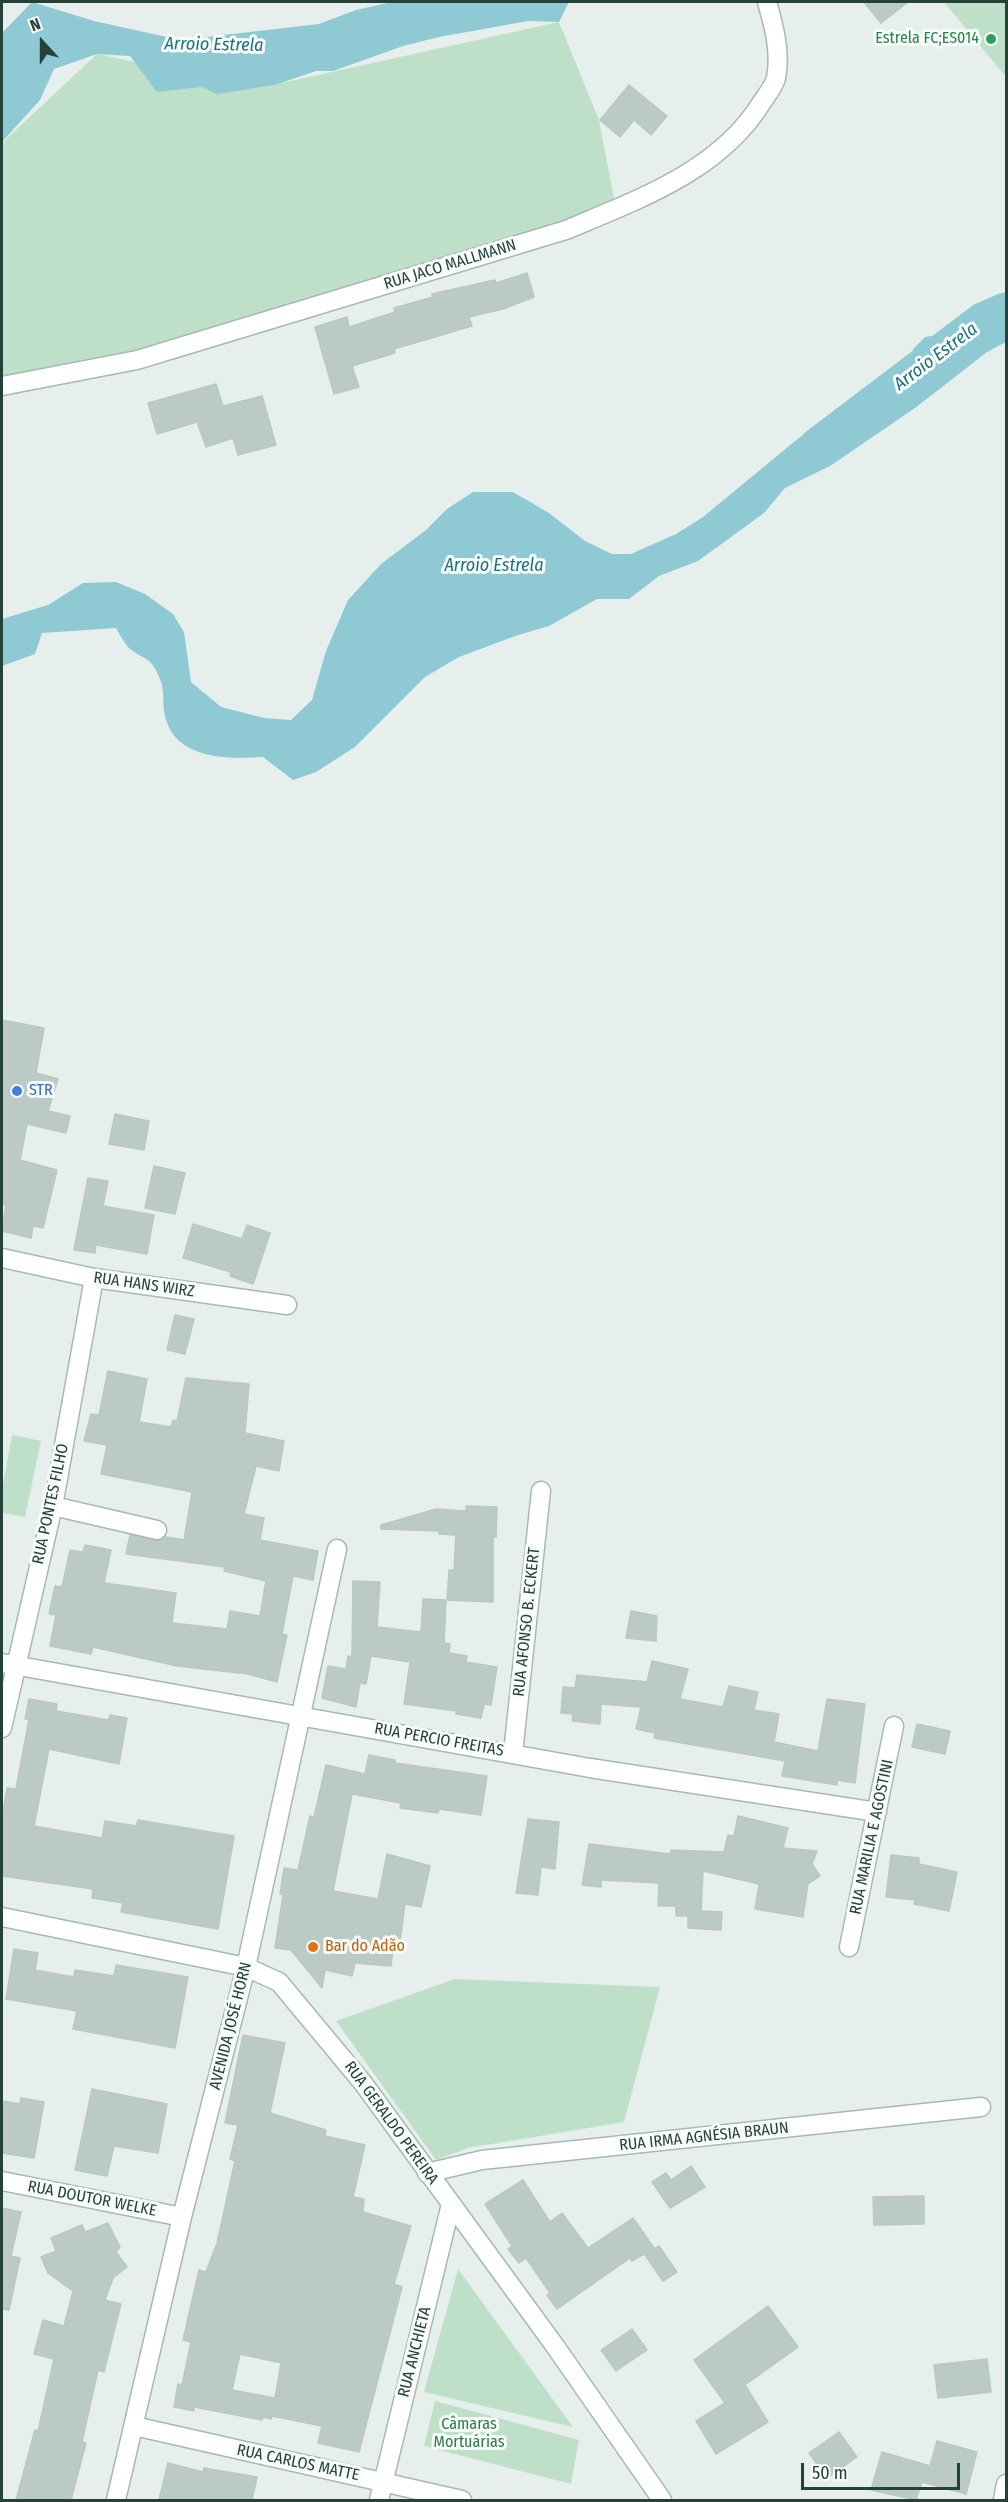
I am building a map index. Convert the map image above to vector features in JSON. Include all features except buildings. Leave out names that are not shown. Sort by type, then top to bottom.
[{"type":"street","name":"RUA JACO MALLMANN","points":[[2,386],[137,360],[566,230],[632,202],[694,170],[723,149],[753,117],[776,80],[778,48],[767,2]]},
{"type":"street","name":"RUA HANS WIRZ","points":[[2,1258],[94,1278],[287,1305]]},
{"type":"street","name":"RUA PONTES FILHO","points":[[2,1728],[8,1664],[53,1506],[94,1278]]},
{"type":"street","name":"RUA AFONSO B. ECKERT","points":[[513,1753],[541,1491]]},
{"type":"street","points":[[53,1506],[157,1530]]},
{"type":"street","name":"AVENIDA JOSÉ HORN","points":[[116,2500],[182,2217],[246,1968],[337,1549]]},
{"type":"street","name":"RUA PERCIO FREITAS","points":[[8,1664],[590,1768],[877,1812]]},
{"type":"street","name":"RUA MARILIA E AGOSTINI","points":[[849,1947],[894,1726]]},
{"type":"street","name":"RUA GERALDO PEREIRA","points":[[2,1917],[246,1968],[279,1982],[363,2083],[555,2346],[662,2500]]},
{"type":"street","name":"RUA IRMA AGNÉSIA BRAUN","points":[[427,2173],[482,2160],[981,2107]]},
{"type":"street","name":"RUA DOUTOR WELKE","points":[[2,2181],[182,2217]]},
{"type":"street","name":"RUA ANCHIETA","points":[[380,2500],[451,2204]]},
{"type":"street","name":"RUA CARLOS MATTE","points":[[134,2426],[462,2500]]},
{"type":"street","points":[[1003,2500],[1006,2484]]},
{"type":"green space","name":"Estrela FC;ES014","points":[[944,2],[1006,2],[1006,77]]},
{"type":"green space","points":[[559,22],[599,120],[616,209],[137,360],[2,386],[2,143],[97,54],[259,88]]},
{"type":"green space","points":[[12,1435],[41,1441],[25,1517],[2,1513],[2,1490]]},
{"type":"green space","points":[[455,1979],[660,1987],[624,2122],[468,2148],[436,2160],[336,2021]]},
{"type":"green space","points":[[458,2269],[573,2427],[424,2392]]},
{"type":"green space","name":"Câmaras Mortuárias","points":[[435,2401],[579,2440],[571,2484],[424,2446]]},
{"type":"water","name":"Arroio Estrela","points":[[32,2],[94,21],[180,40],[319,24],[356,10],[392,2],[569,2],[559,22],[528,21],[439,37],[403,46],[333,71],[316,71],[275,85],[217,94],[202,87],[157,92],[130,56],[97,54],[54,69],[40,100],[2,142],[2,33]]},
{"type":"water","name":"Arroio Estrela","points":[[1006,303],[1006,342],[987,352],[915,408],[830,466],[785,488],[764,513],[698,561],[659,576],[629,599],[597,599],[549,626],[459,657],[425,677],[355,747],[316,772],[293,780],[263,757],[219,757],[191,749],[171,730],[165,716],[160,679],[153,665],[129,648],[116,628],[42,633],[35,654],[2,666],[2,619],[48,605],[83,583],[116,582],[145,594],[173,614],[184,632],[191,682],[221,707],[264,718],[291,720],[312,700],[326,651],[348,600],[381,564],[426,530],[447,509],[473,492],[513,492],[549,513],[585,541],[612,554],[631,554],[676,534],[703,517],[800,437],[869,411],[914,398],[913,349],[925,337],[966,331]]},
{"type":"waterway","name":"Arroio Estrela","points":[[818,447],[983,322],[1006,312]]},
{"type":"place","name":"Estrela FC;ES014","points":[[991,39]]},
{"type":"place","name":"STR","points":[[17,1091]]},
{"type":"place","name":"Bar do Adão","points":[[313,1947]]}]
